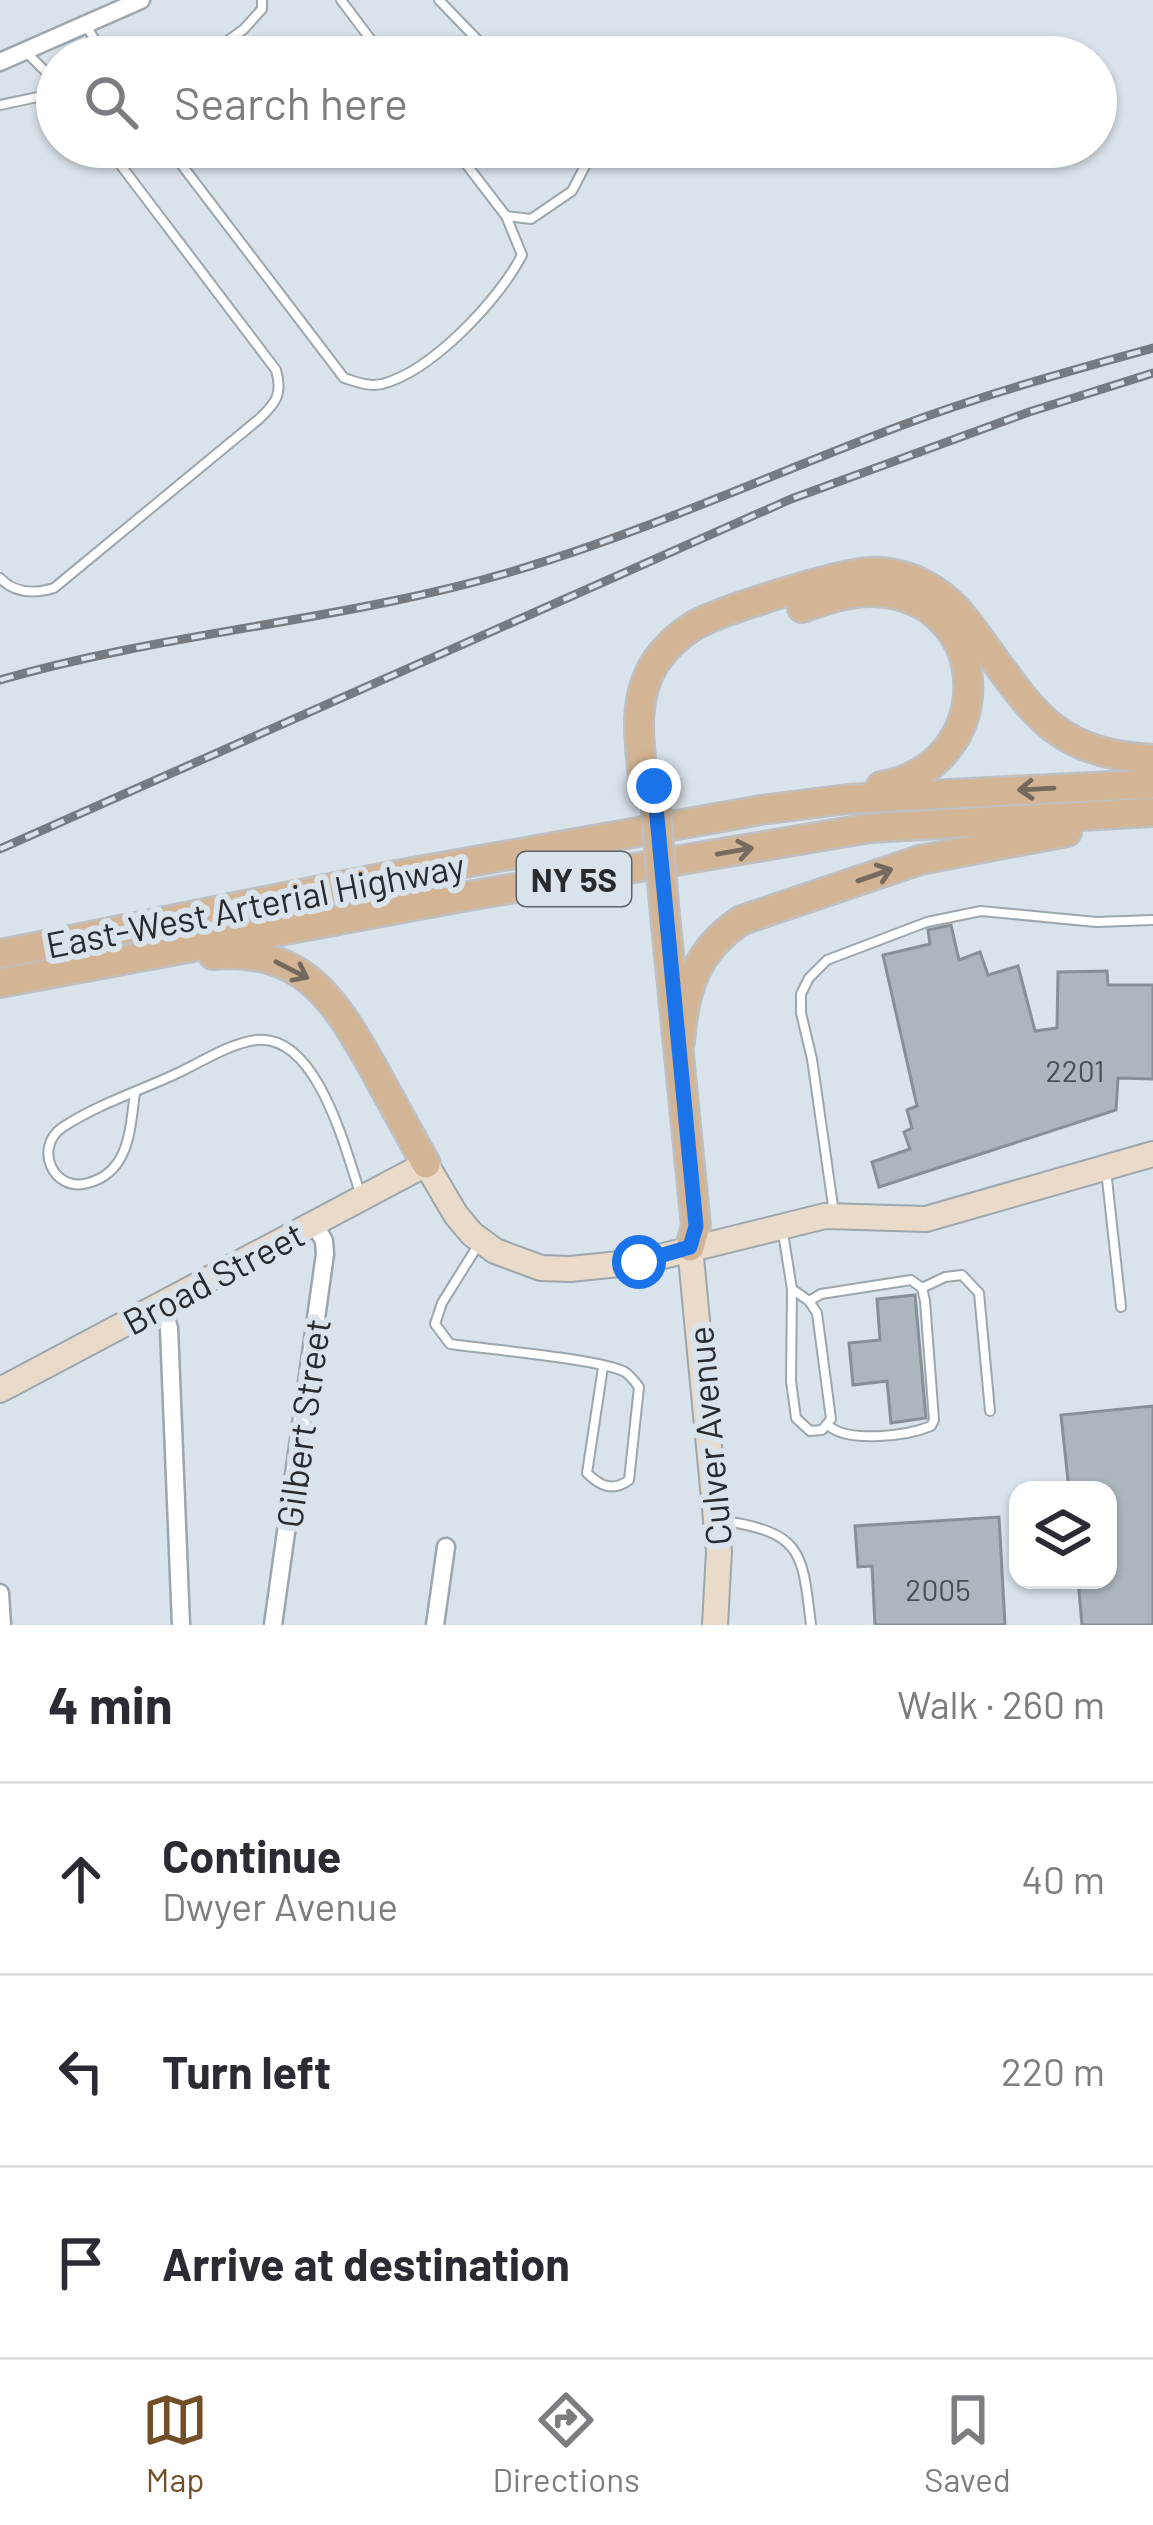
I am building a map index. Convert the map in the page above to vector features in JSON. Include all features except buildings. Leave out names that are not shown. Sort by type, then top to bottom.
[{"type":"main road","points":[[690,1247],[683,1234],[639,708],[654,664],[669,645],[704,621],[847,574],[873,571],[921,583],[947,599],[1027,704],[1072,743],[1153,759]]},
{"type":"main road","points":[[649,787],[655,701],[664,679],[701,642],[855,593],[895,594],[920,603],[954,636],[964,656],[969,699],[953,741],[934,765],[902,782],[795,805]]},
{"type":"main road","name":"East-West Arterial Highway","points":[[0,954],[386,877],[795,805],[1153,784]]},
{"type":"main road","name":"East-West Arterial Highway","points":[[0,983],[870,828],[1153,812]]},
{"type":"main road","points":[[680,1042],[688,984],[700,957],[719,935],[742,920],[920,860],[1011,840],[1153,822]]},
{"type":"main road","points":[[659,905],[680,1042],[696,1226],[690,1247]]},
{"type":"main road","points":[[137,956],[234,953],[267,958],[321,987],[342,1013],[456,1215],[481,1241],[510,1259],[541,1268],[639,1262],[835,1215],[926,1219],[1153,1154]]},
{"type":"main road","name":"Broad Street","points":[[0,1390],[426,1164]]},
{"type":"main road","name":"Culver Avenue","points":[[690,1247],[716,1519],[720,1591],[715,1625]]},
{"type":"street","points":[[56,36],[141,0]]},
{"type":"street","points":[[0,62],[36,45]]},
{"type":"street","name":"Gilbert Street","points":[[273,1625],[326,1254],[314,1223]]},
{"type":"street","points":[[161,1304],[169,1328],[181,1625]]},
{"type":"street","points":[[436,1625],[446,1547]]},
{"type":"street","points":[[0,1593],[2,1625]]},
{"type":"lane","points":[[234,36],[262,9],[262,0]]},
{"type":"lane","points":[[340,0],[368,36]]},
{"type":"lane","points":[[439,0],[474,36]]},
{"type":"lane","points":[[85,23],[93,36]]},
{"type":"lane","points":[[24,50],[36,62]]},
{"type":"lane","points":[[0,105],[36,97]]},
{"type":"lane","points":[[0,578],[8,586],[35,594],[54,588],[259,419],[276,403],[281,387],[276,370],[123,168]]},
{"type":"lane","points":[[184,168],[344,378],[364,385],[380,385],[410,372],[460,332],[512,275],[522,255],[506,216],[469,168]]},
{"type":"lane","points":[[506,216],[531,219],[572,191],[584,168]]},
{"type":"lane","points":[[835,1215],[812,1059],[800,1013],[808,978],[827,960],[927,922],[981,911],[1096,922],[1153,920]]},
{"type":"lane","points":[[135,1093],[120,1162],[92,1183],[59,1180],[49,1166],[53,1136],[63,1127],[234,1046],[260,1039],[284,1046],[305,1061],[323,1093],[362,1198]]},
{"type":"lane","points":[[1106,1168],[1121,1307]]},
{"type":"lane","points":[[782,1226],[791,1289],[790,1381],[796,1418],[810,1431],[829,1426],[843,1435],[931,1426],[922,1288],[911,1280],[821,1294],[809,1301]]},
{"type":"lane","points":[[481,1241],[442,1303],[435,1324],[450,1344],[603,1367],[624,1371],[639,1387],[629,1480],[612,1487],[587,1473],[603,1367]]},
{"type":"lane","points":[[922,1288],[946,1277],[962,1276],[979,1292],[991,1412]]},
{"type":"lane","points":[[791,1289],[818,1313],[829,1426]]},
{"type":"lane","points":[[716,1519],[784,1540],[794,1548],[803,1561],[811,1625]]},
{"type":"railway","points":[[0,680],[129,649],[389,602],[517,570],[662,520],[931,415],[1153,348]]},
{"type":"railway","points":[[0,849],[791,499],[1029,412],[1153,373]]},
{"type":"route","points":[[639,1262],[690,1247],[696,1226],[654,786]]}]
